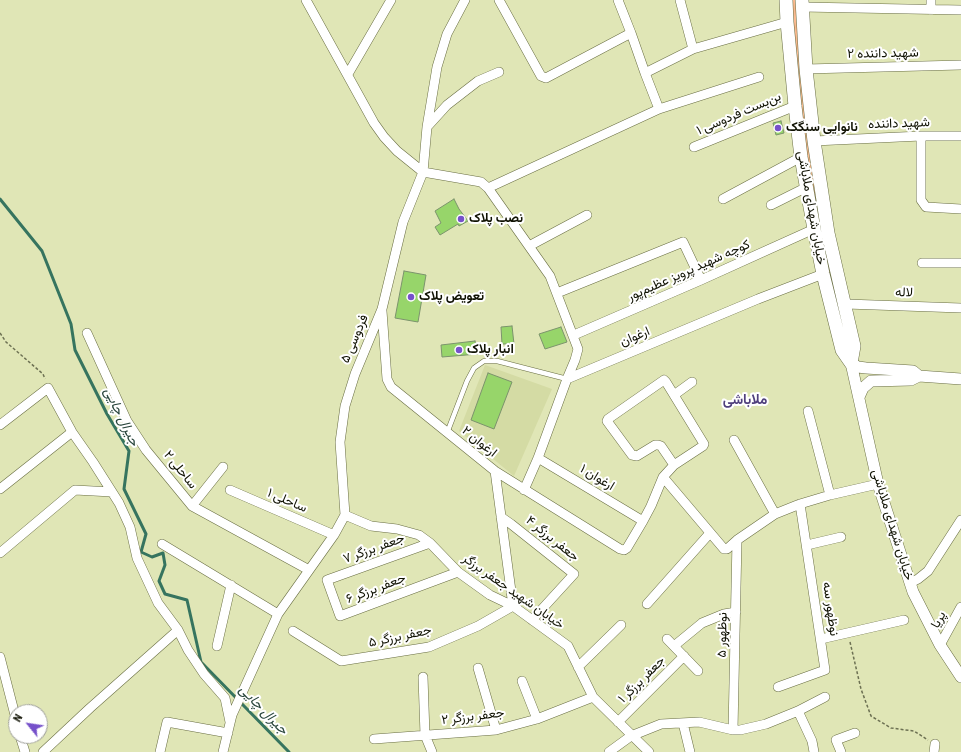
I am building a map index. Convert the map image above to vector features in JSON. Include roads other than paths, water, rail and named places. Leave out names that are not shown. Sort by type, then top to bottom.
[{"type":"main road","name":"خیابان شهدای ملاباشی","points":[[786,0],[786,22],[794,106],[801,157],[823,274],[842,350],[851,363]]},
{"type":"main road","name":"خیابان شهدای ملاباشی","points":[[802,4],[806,69],[814,141],[828,232],[846,304],[854,346],[851,363]]},
{"type":"street","points":[[306,0],[374,123],[384,137],[397,151],[423,172],[481,182],[488,188],[550,276],[574,335],[578,349],[538,458],[524,490]]},
{"type":"street","points":[[348,74],[391,0]]},
{"type":"street","name":"فردوسی ۵","points":[[345,515],[340,442],[345,406],[355,374],[382,309],[404,222],[423,172],[427,127],[437,67],[447,34],[465,0]]},
{"type":"street","points":[[499,0],[541,76],[546,78],[631,33]]},
{"type":"street","points":[[618,0],[659,109]]},
{"type":"street","points":[[680,0],[693,49]]},
{"type":"street","points":[[931,0],[931,10]]},
{"type":"street","points":[[802,4],[961,10]]},
{"type":"street","points":[[645,73],[693,49],[786,22]]},
{"type":"street","name":"شهید داننده ۲","points":[[806,69],[961,65]]},
{"type":"street","points":[[427,127],[447,105],[478,81],[500,72]]},
{"type":"street","points":[[488,188],[659,109],[759,77]]},
{"type":"street","name":"بن‌بست فردوسی ۱","points":[[694,147],[794,106]]},
{"type":"street","points":[[921,136],[921,200],[926,207],[961,209]]},
{"type":"street","name":"شهید داننده","points":[[814,141],[921,136],[961,136]]},
{"type":"street","points":[[723,199],[801,157]]},
{"type":"street","points":[[771,205],[807,187]]},
{"type":"street","points":[[529,246],[587,215]]},
{"type":"street","name":"کوچه شهید پرویز عظیم‌پور","points":[[574,335],[702,280],[814,229]]},
{"type":"street","points":[[557,293],[683,242],[702,280]]},
{"type":"street","points":[[922,263],[961,263]]},
{"type":"street","name":"ارغوان","points":[[567,379],[758,299],[823,274]]},
{"type":"street","name":"لاله","points":[[846,304],[961,308]]},
{"type":"street","name":"ارغوان ۲","points":[[382,309],[387,379],[391,387],[447,433],[495,471],[624,550],[627,548],[643,521]]},
{"type":"street","name":"ساحلی ۲","points":[[87,333],[127,421],[146,450],[192,506],[309,570]]},
{"type":"street","points":[[851,363],[858,367],[913,371],[919,376]]},
{"type":"street","name":"خیابان شهدای ملاباشی","points":[[851,363],[878,484],[910,583],[918,605],[940,645],[961,677]]},
{"type":"street","points":[[858,397],[863,388],[871,381],[912,380],[919,376],[961,379]]},
{"type":"street","points":[[643,521],[663,477],[674,465],[704,444],[664,380],[607,421],[632,455],[637,456],[655,445],[658,445],[661,446],[674,465]]},
{"type":"street","points":[[674,395],[692,382]]},
{"type":"street","points":[[0,425],[48,388],[72,432],[112,492],[130,527],[137,558],[158,602],[178,630],[188,650],[204,674],[225,698],[231,719]]},
{"type":"street","points":[[808,411],[830,495]]},
{"type":"street","points":[[0,489],[72,432]]},
{"type":"street","points":[[734,440],[775,514]]},
{"type":"street","name":"ارغوان ۱","points":[[538,458],[643,521]]},
{"type":"street","points":[[192,506],[223,467]]},
{"type":"street","points":[[495,471],[513,606]]},
{"type":"street","points":[[663,477],[724,549],[727,549],[775,514],[800,504],[830,495],[878,484]]},
{"type":"street","points":[[0,553],[75,490],[112,492]]},
{"type":"street","name":"ساحلی ۱","points":[[230,490],[334,535]]},
{"type":"street","name":"نوظهور سه","points":[[778,687],[825,670],[800,504]]},
{"type":"street","points":[[223,752],[231,719],[278,614],[334,535],[345,515]]},
{"type":"street","name":"خیابان شهید جعفر برزگر","points":[[345,515],[370,526],[397,529],[420,535],[430,543],[458,572],[490,595],[513,606],[568,646],[593,697],[649,752]]},
{"type":"street","name":"جعفر برزگر ۴","points":[[501,517],[512,524],[574,574],[532,620]]},
{"type":"street","points":[[910,583],[928,571],[961,520]]},
{"type":"street","points":[[647,604],[710,533]]},
{"type":"street","points":[[807,546],[841,537]]},
{"type":"street","name":"نوظهور ۵","points":[[733,730],[738,540]]},
{"type":"street","name":"جعفر برزگر ۷","points":[[326,580],[430,543]]},
{"type":"street","points":[[162,544],[278,614]]},
{"type":"street","name":"جعفر برزگر ۶","points":[[326,580],[340,616],[458,572]]},
{"type":"street","points":[[217,646],[231,585]]},
{"type":"street","name":"جعفر برزگر ۵","points":[[293,632],[341,661],[429,647],[478,626],[513,606]]},
{"type":"street","name":"پریا","points":[[940,645],[961,607]]},
{"type":"street","points":[[674,646],[702,623],[724,614],[736,612]]},
{"type":"street","points":[[821,639],[904,620]]},
{"type":"street","points":[[578,666],[621,624]]},
{"type":"street","points":[[43,752],[178,630]]},
{"type":"street","points":[[667,639],[698,671]]},
{"type":"street","name":"جعفر برزگر ۱","points":[[618,722],[684,656]]},
{"type":"street","points":[[0,657],[12,704]]},
{"type":"street","points":[[478,668],[496,730]]},
{"type":"street","points":[[423,677],[425,735],[432,752]]},
{"type":"street","points":[[522,681],[537,719]]},
{"type":"street","name":"جعفر برزگر ۲","points":[[374,739],[496,730],[537,719],[593,697]]},
{"type":"street","points":[[609,752],[632,736],[661,724],[699,722],[733,730],[740,730],[766,724],[798,711],[825,697]]},
{"type":"street","points":[[798,711],[812,741],[814,752]]},
{"type":"street","points":[[160,752],[167,722],[228,733]]},
{"type":"street","points":[[683,723],[690,752]]},
{"type":"street","points":[[841,752],[836,740],[855,733]]},
{"type":"lane","points":[[447,433],[467,381],[474,368],[484,361],[496,361],[567,379]]},
{"type":"waterway","name":"جیرال چایی","points":[[0,199],[42,251],[71,324],[75,350],[107,414],[129,451],[124,489],[146,534],[141,552],[152,557],[163,553],[165,565],[159,581],[165,594],[187,600],[201,662],[289,752]]},
{"type":"place","name":"نانوایی سنگک","points":[[778,128]]},
{"type":"place","name":"نصب پلاک","points":[[461,219]]},
{"type":"place","name":"تعویض پلاک","points":[[411,297]]},
{"type":"place","name":"انبار پلاک","points":[[459,350]]},
{"type":"district","name":"ملاباشی","points":[[745,400]]}]
